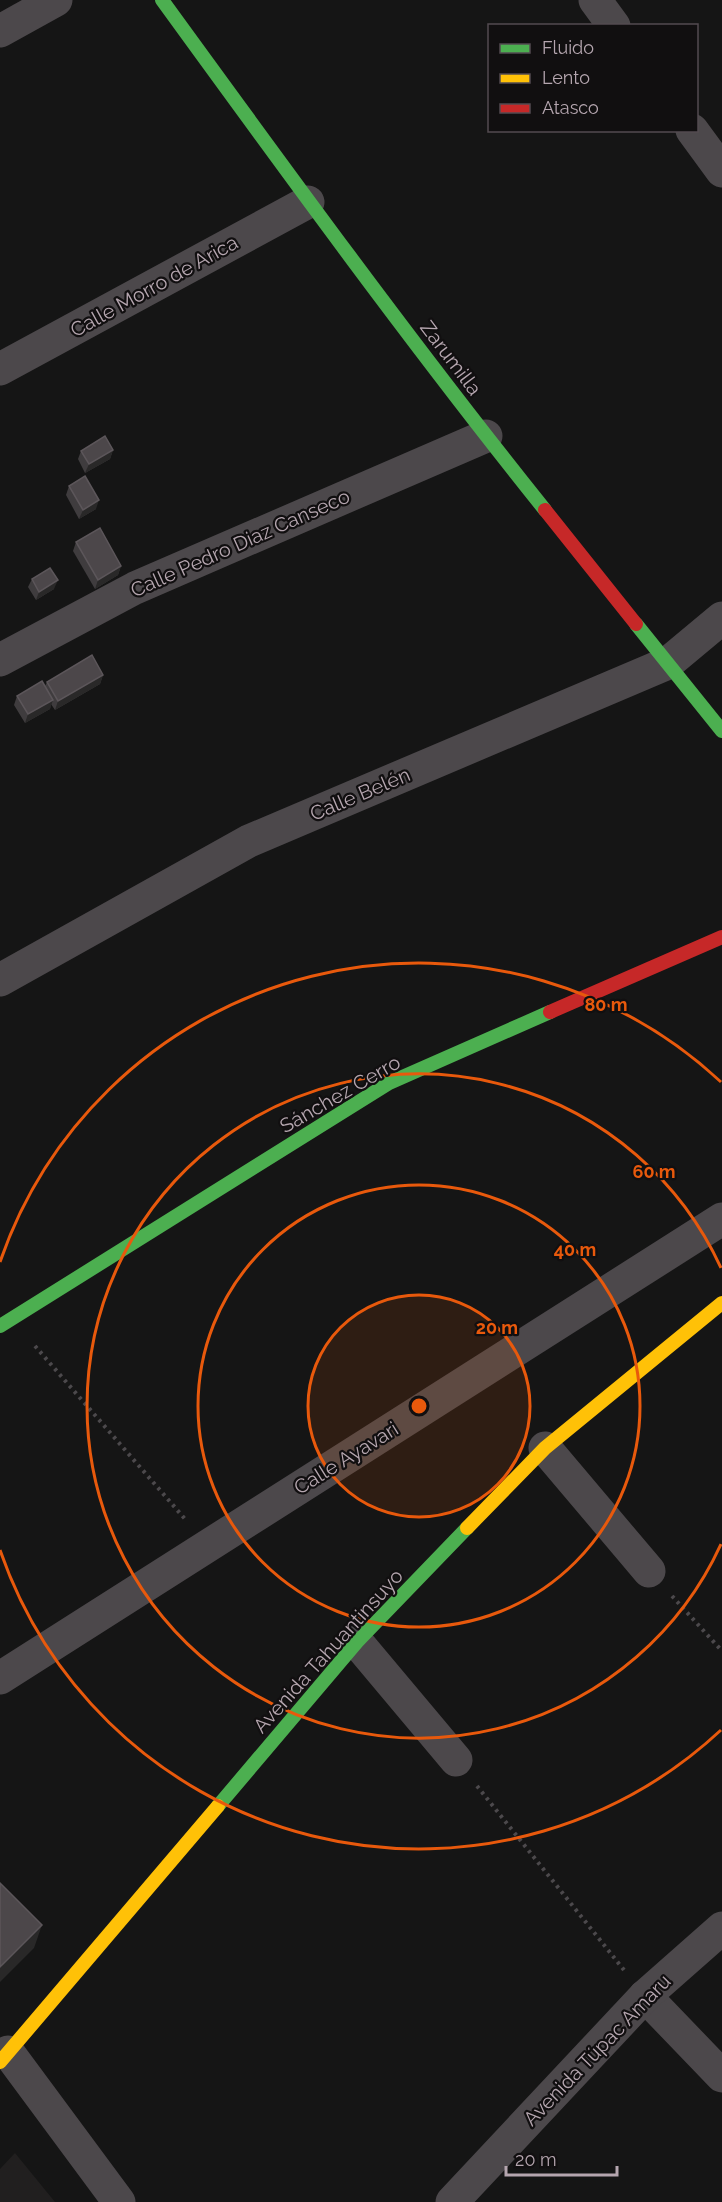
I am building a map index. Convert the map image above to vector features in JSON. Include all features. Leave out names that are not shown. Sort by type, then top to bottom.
[{"type":"street","points":[[0,31],[56,0]]},
{"type":"street","name":"Zarumilla","points":[[162,0],[308,202],[486,436],[722,731]]},
{"type":"street","points":[[595,0],[613,24]]},
{"type":"street","points":[[693,132],[722,171]]},
{"type":"street","name":"Calle Morro de Arica","points":[[0,369],[308,202]]},
{"type":"street","name":"Calle Pedro Diaz Canseco","points":[[0,660],[135,588],[486,436]]},
{"type":"street","name":"Calle Belén","points":[[0,980],[249,841],[668,663],[722,618]]},
{"type":"street","name":"Sánchez Cerro","points":[[6,1323],[389,1083],[722,937]]},
{"type":"street","name":"Calle Ayavari","points":[[0,1678],[722,1219]]},
{"type":"street","name":"Avenida Tahuantinsuyo","points":[[4,2057],[357,1642],[545,1448],[722,1303]]},
{"type":"street","points":[[545,1448],[649,1571]]},
{"type":"street","points":[[357,1642],[456,1760]]},
{"type":"street","name":"Avenida Túpac Amaru","points":[[452,2202],[645,1996],[722,1928]]},
{"type":"street","points":[[645,1996],[722,2076]]},
{"type":"street","points":[[4,2057],[119,2202]]},
{"type":"path","points":[[6,1323],[208,1546]]},
{"type":"path","points":[[649,1571],[722,1651]]},
{"type":"path","points":[[456,1760],[645,1996]]},
{"type":"shaded area","points":[[15,2153],[55,2202],[0,2202],[0,2169]]},
{"type":"building","points":[[105,436],[113,450],[89,464],[81,451]]},
{"type":"building","points":[[85,476],[99,500],[83,510],[69,486]]},
{"type":"building","points":[[100,528],[121,566],[98,580],[76,542]]},
{"type":"building","points":[[50,568],[58,580],[39,592],[32,579]]},
{"type":"building","points":[[92,655],[103,675],[58,701],[47,682]]},
{"type":"building","points":[[42,681],[53,700],[28,714],[17,696]]},
{"type":"building","points":[[0,1883],[42,1925],[0,1967]]},
{"type":"traffic: fast","points":[[162,0],[398,321],[545,510]]},
{"type":"traffic: fast","points":[[636,624],[722,731]]},
{"type":"traffic: fast","points":[[0,1326],[389,1083],[550,1012]]},
{"type":"traffic: fast","points":[[218,1806],[357,1642],[467,1528]]},
{"type":"traffic: slow","points":[[467,1528],[545,1448],[722,1303]]},
{"type":"traffic: slow","points":[[0,2062],[218,1806]]},
{"type":"traffic: jam","points":[[545,510],[636,624]]},
{"type":"traffic: jam","points":[[550,1012],[722,937]]}]
